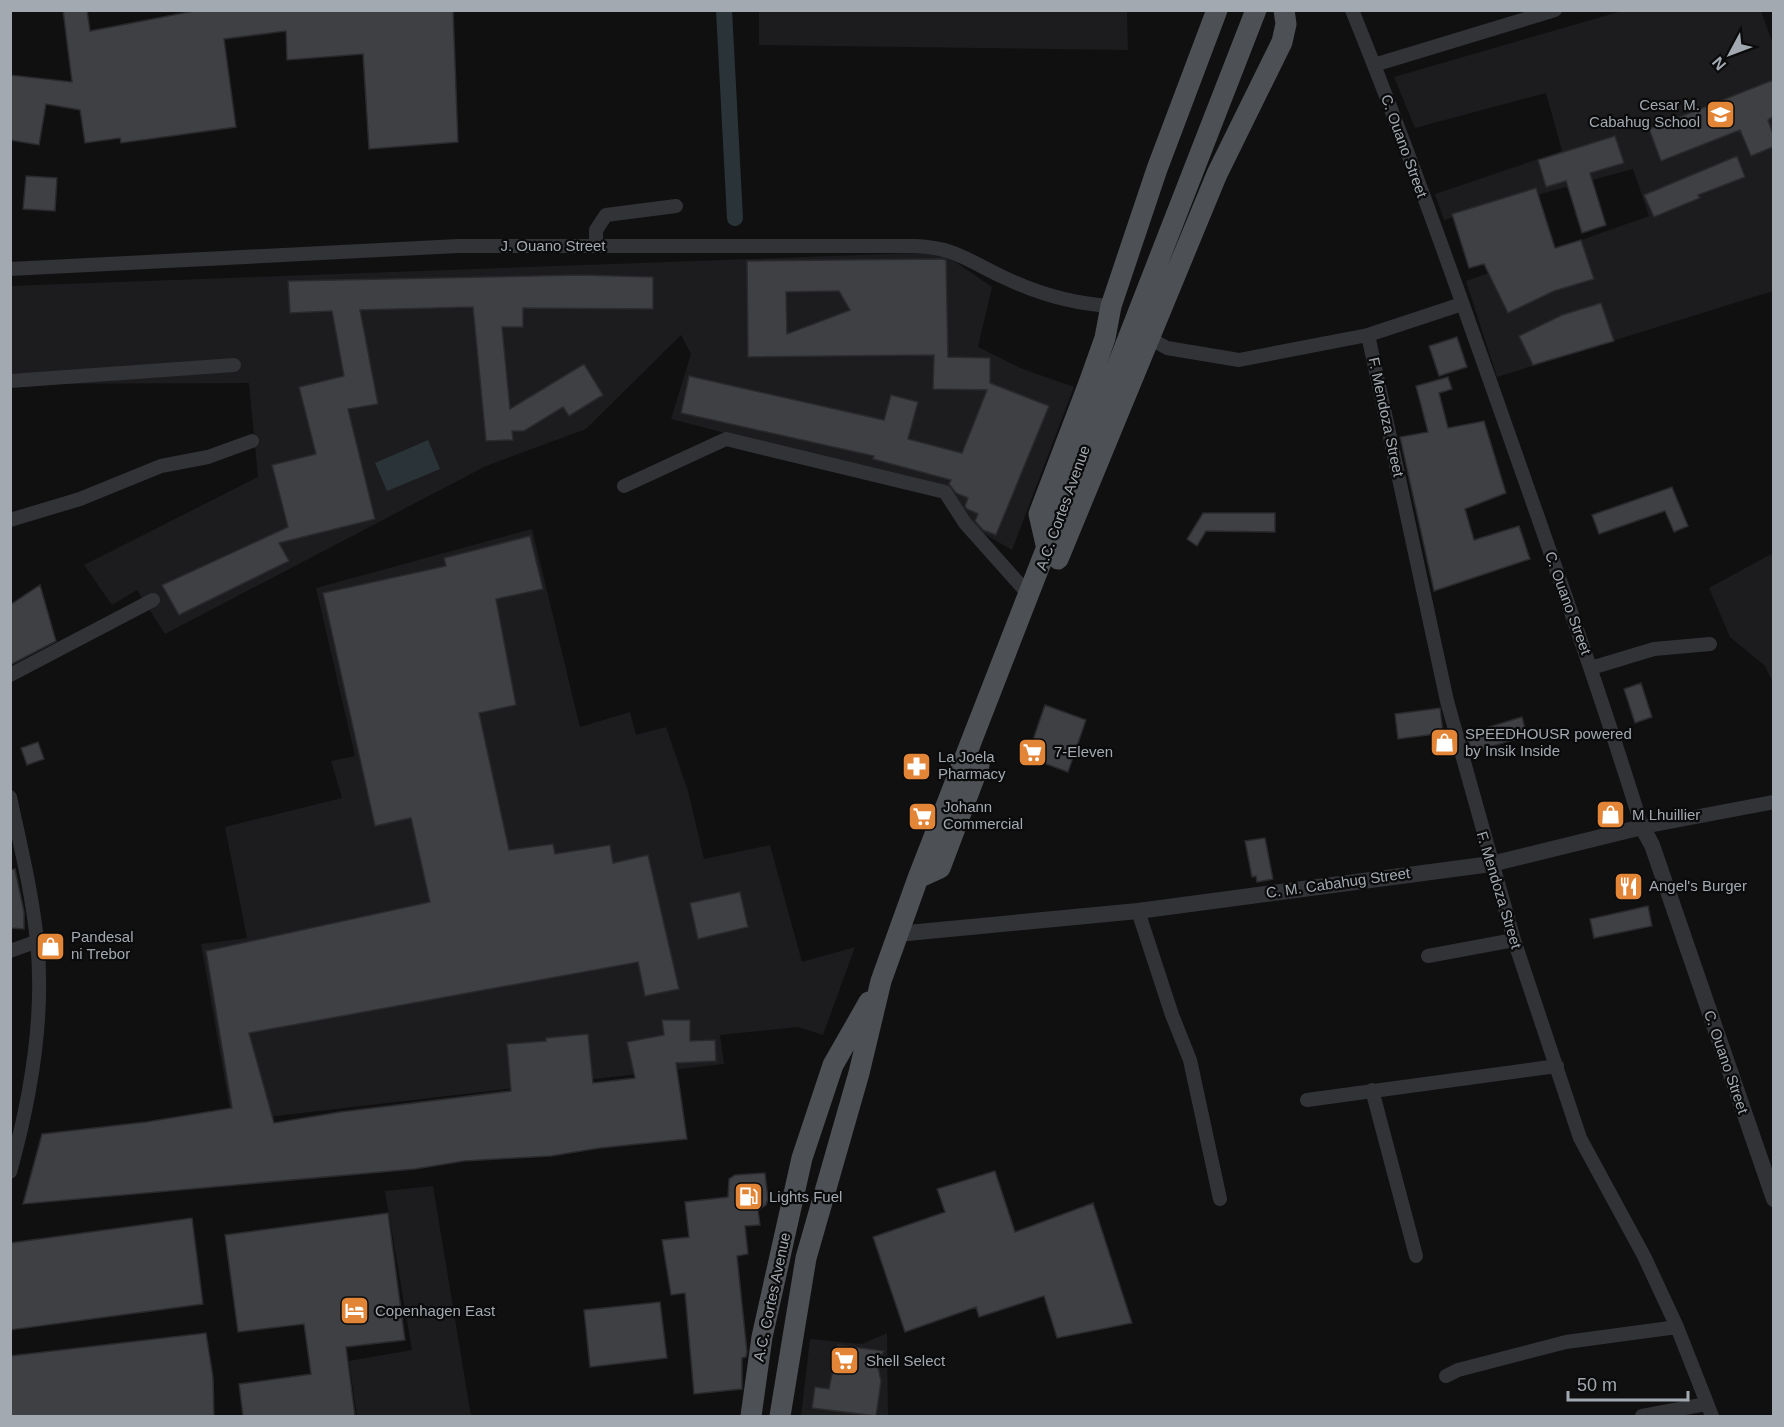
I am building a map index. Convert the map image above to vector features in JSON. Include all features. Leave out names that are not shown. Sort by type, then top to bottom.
[{"type":"main road","points":[[1047,549],[1039,514],[1105,338],[1111,306],[1157,169],[1217,10]]},
{"type":"main road","name":"A.C. Cortes Avenue","points":[[780,1416],[806,1258],[859,1073],[881,981],[918,878],[1030,596],[1256,10]]},
{"type":"main road","points":[[918,878],[940,868],[1036,612],[1149,338],[1217,174],[1282,42],[1286,24],[1284,10]]},
{"type":"main road","name":"A.C. Cortes Avenue","points":[[751,1416],[762,1337],[802,1158],[833,1065],[881,981]]},
{"type":"street","name":"C. Ouano Street","points":[[1352,10],[1462,304],[1591,668],[1642,827],[1660,866],[1767,1161],[1773,1199]]},
{"type":"street","points":[[1374,65],[1555,10]]},
{"type":"street","points":[[596,245],[596,230],[606,215],[676,206]]},
{"type":"street","name":"J. Ouano Street","points":[[10,269],[301,252],[458,246],[940,247],[959,253],[1003,278],[1085,304],[1111,306]]},
{"type":"street","points":[[1149,338],[1167,348],[1239,360],[1368,335],[1462,304]]},
{"type":"street","name":"F. Mendoza Street","points":[[1368,335],[1446,701],[1514,940],[1580,1138],[1644,1256],[1677,1327],[1709,1410]]},
{"type":"street","points":[[10,381],[234,365]]},
{"type":"street","points":[[624,486],[726,439],[945,492],[964,523],[1030,596]]},
{"type":"street","points":[[10,520],[80,499],[161,466],[208,457],[252,441]]},
{"type":"street","points":[[10,675],[153,600]]},
{"type":"street","points":[[1591,668],[1654,649],[1710,645]]},
{"type":"street","points":[[10,796],[38,941],[38,1030],[30,1085],[10,1172]]},
{"type":"street","name":"C. M. Cabahug Street","points":[[897,934],[1138,911],[1491,864],[1642,827],[1773,802]]},
{"type":"street","points":[[1138,911],[1172,1015],[1190,1059],[1220,1199]]},
{"type":"street","points":[[1428,956],[1514,940]]},
{"type":"street","points":[[10,951],[38,941]]},
{"type":"street","points":[[1307,1100],[1557,1066]]},
{"type":"street","points":[[1372,1090],[1416,1256]]},
{"type":"street","points":[[1446,1376],[1458,1370],[1566,1342],[1677,1327]]},
{"type":"street","points":[[1642,1416],[1709,1410]]},
{"type":"shaded area","points":[[759,11],[1127,11],[1128,50],[759,45]]},
{"type":"shaded area","points":[[1622,11],[1761,11],[1773,44],[1773,291],[1497,377],[1466,281],[1649,216],[1633,169],[1444,220],[1435,194],[1562,151],[1546,93],[1415,128],[1394,77]]},
{"type":"shaded area","points":[[941,252],[992,287],[978,347],[1020,368],[1074,387],[1012,550],[972,527],[946,490],[671,419],[691,354],[681,335],[586,429],[486,466],[165,634],[137,590],[112,605],[84,565],[258,477],[249,383],[11,384],[10,286]]},
{"type":"shaded area","points":[[428,440],[440,469],[387,491],[375,463]]},
{"type":"shaded area","points":[[532,529],[580,727],[630,712],[636,735],[666,727],[688,791],[704,859],[770,845],[802,962],[855,947],[823,1035],[798,1027],[720,1035],[724,1064],[232,1121],[201,944],[247,938],[225,827],[342,798],[331,761],[355,756],[316,588]]},
{"type":"shaded area","points":[[1773,553],[1773,683],[1765,666],[1730,637],[1709,588]]},
{"type":"shaded area","points":[[433,1186],[471,1416],[357,1416],[349,1361],[412,1350],[385,1191]]},
{"type":"shaded area","points":[[887,1333],[888,1416],[801,1416],[810,1339],[862,1344]]},
{"type":"building","points":[[63,10],[87,10],[90,31],[199,10],[453,10],[458,142],[369,149],[363,54],[287,60],[286,31],[224,39],[236,127],[121,143],[120,138],[85,143],[80,110],[46,104],[39,145],[10,140],[10,75],[72,82]]},
{"type":"building","points":[[1773,80],[1773,117],[1768,120],[1773,134],[1773,147],[1751,156],[1740,130],[1661,161],[1649,129]]},
{"type":"building","points":[[1615,136],[1624,163],[1590,173],[1606,225],[1582,233],[1566,181],[1546,187],[1538,160]]},
{"type":"building","points":[[1737,156],[1745,177],[1698,195],[1700,198],[1654,217],[1644,195]]},
{"type":"building","points":[[26,176],[57,178],[55,211],[23,209]]},
{"type":"building","points":[[1536,188],[1555,248],[1581,240],[1594,279],[1554,291],[1508,313],[1484,264],[1469,268],[1452,214]]},
{"type":"building","points":[[946,260],[948,357],[990,358],[990,383],[1049,406],[996,535],[983,530],[975,521],[978,514],[967,509],[965,506],[968,498],[956,493],[949,484],[951,480],[873,459],[874,456],[681,413],[689,376],[884,420],[891,395],[918,402],[908,439],[962,453],[987,390],[933,389],[934,355],[748,357],[747,261]],"holes":[[[839,291],[850,310],[787,334],[786,292]]]},
{"type":"building","points":[[580,275],[653,277],[653,309],[523,308],[523,327],[502,327],[510,409],[584,364],[603,395],[569,416],[563,407],[524,431],[512,431],[513,440],[486,441],[473,307],[360,310],[378,404],[348,409],[375,519],[279,543],[289,561],[179,615],[162,585],[288,527],[272,465],[316,454],[299,387],[344,376],[332,311],[290,313],[288,281]]},
{"type":"building","points":[[1601,303],[1614,341],[1533,365],[1519,336],[1562,315]]},
{"type":"building","points":[[1457,337],[1467,367],[1439,376],[1429,346]]},
{"type":"building","points":[[1448,377],[1452,389],[1439,393],[1448,428],[1484,421],[1506,493],[1465,509],[1474,540],[1519,526],[1530,559],[1434,591],[1400,437],[1428,432],[1416,386]]},
{"type":"building","points":[[1672,487],[1688,526],[1674,532],[1665,511],[1599,534],[1592,515]]},
{"type":"building","points":[[1203,513],[1275,513],[1275,532],[1206,531],[1197,546],[1187,539]]},
{"type":"building","points":[[530,536],[543,589],[496,599],[516,705],[479,713],[509,850],[553,844],[555,854],[610,845],[613,863],[648,855],[679,989],[645,996],[638,962],[249,1033],[274,1123],[340,1112],[511,1091],[507,1044],[546,1041],[546,1038],[588,1034],[593,1083],[635,1078],[627,1042],[664,1035],[662,1020],[690,1020],[690,1041],[715,1040],[716,1061],[676,1063],[687,1139],[600,1148],[551,1156],[464,1161],[415,1169],[23,1204],[42,1134],[146,1122],[232,1108],[206,951],[430,902],[411,818],[375,826],[323,593],[446,566],[444,558]]},
{"type":"building","points":[[40,585],[56,641],[10,665],[10,605]]},
{"type":"building","points":[[1641,683],[1652,717],[1635,723],[1624,689]]},
{"type":"building","points":[[1045,705],[1086,720],[1068,772],[1027,757]]},
{"type":"building","points":[[1440,708],[1443,733],[1398,739],[1395,714]]},
{"type":"building","points":[[1522,717],[1527,736],[1472,752],[1466,734]]},
{"type":"building","points":[[38,742],[44,759],[27,765],[21,748]]},
{"type":"building","points":[[1265,838],[1273,879],[1257,882],[1256,876],[1252,877],[1245,841]]},
{"type":"building","points":[[15,869],[24,912],[24,929],[10,928],[10,870]]},
{"type":"building","points":[[740,892],[748,927],[698,939],[690,903]]},
{"type":"building","points":[[1648,906],[1652,926],[1594,938],[1590,919]]},
{"type":"building","points":[[995,1171],[1015,1232],[1093,1203],[1132,1323],[1057,1338],[1044,1296],[979,1317],[976,1307],[905,1332],[873,1237],[945,1212],[937,1189]]},
{"type":"building","points":[[765,1173],[768,1199],[766,1205],[758,1210],[760,1225],[745,1226],[748,1254],[737,1256],[747,1352],[746,1357],[742,1358],[742,1389],[694,1394],[685,1293],[671,1295],[662,1240],[689,1237],[685,1202],[728,1197],[729,1179],[735,1175]]},
{"type":"building","points":[[388,1213],[405,1340],[346,1347],[355,1416],[243,1416],[239,1384],[311,1374],[304,1324],[238,1332],[225,1235]]},
{"type":"building","points":[[192,1218],[203,1304],[10,1330],[10,1243]]},
{"type":"building","points":[[660,1302],[667,1358],[590,1367],[584,1310]]},
{"type":"building","points":[[206,1333],[213,1377],[214,1416],[10,1416],[10,1356]]},
{"type":"building","points":[[838,1345],[884,1351],[877,1362],[881,1381],[876,1416],[812,1408],[815,1387],[829,1389]]},
{"type":"waterway","points":[[724,10],[735,218]]},
{"type":"place","name":"Cesar M. Cabahug School","points":[[1721,114]]},
{"type":"place","name":"SPEEDHOUSR powered by Insik Inside","points":[[1444,743]]},
{"type":"place","name":"7-Eleven","points":[[1033,752]]},
{"type":"place","name":"La Joela Pharmacy","points":[[917,766]]},
{"type":"place","name":"M Lhuillier","points":[[1611,815]]},
{"type":"place","name":"Johann Commercial","points":[[922,816]]},
{"type":"place","name":"Angel's Burger","points":[[1628,886]]},
{"type":"place","name":"Pandesal ni Trebor","points":[[50,946]]},
{"type":"place","name":"Lights Fuel","points":[[748,1197]]},
{"type":"place","name":"Copenhagen East","points":[[354,1311]]},
{"type":"place","name":"Shell Select","points":[[845,1361]]}]
